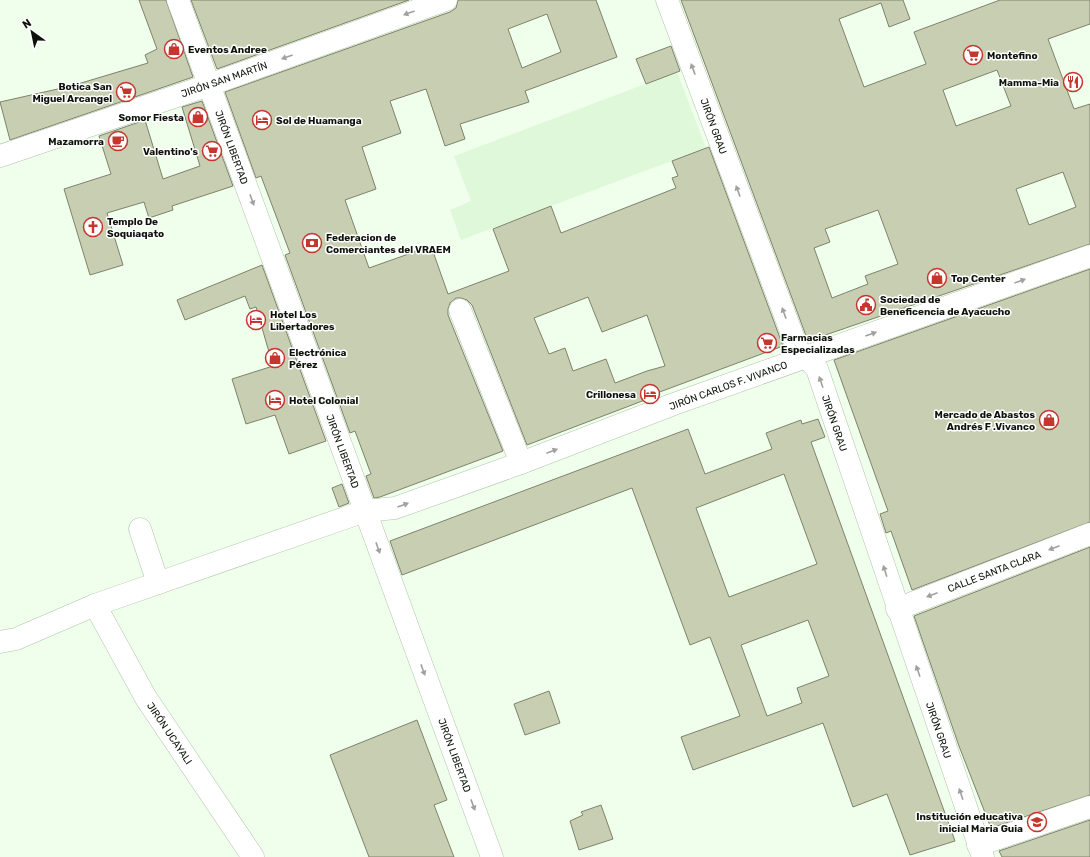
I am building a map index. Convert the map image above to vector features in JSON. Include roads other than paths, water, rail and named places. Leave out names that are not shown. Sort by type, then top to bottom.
[{"type":"street","name":"JIRÓN LIBERTAD","points":[[178,0],[492,857]]},
{"type":"street","name":"JIRÓN SAN MARTÍN","points":[[0,156],[210,85],[446,0]]},
{"type":"street","name":"JIRÓN GRAU","points":[[667,0],[798,350],[808,358],[817,369],[980,851]]},
{"type":"street","name":"JIRÓN CARLOS F. VIVANCO","points":[[365,511],[395,508],[521,463],[674,404],[808,358],[824,350],[1090,256]]},
{"type":"street","points":[[460,310],[521,463]]},
{"type":"street","points":[[0,642],[16,639],[95,605],[365,511]]},
{"type":"street","points":[[140,529],[158,583]]},
{"type":"street","name":"CALLE SANTA CLARA","points":[[897,608],[1090,534]]},
{"type":"street","name":"JIRÓN UCAYALI","points":[[95,605],[146,698],[253,857]]},
{"type":"street","points":[[980,851],[1090,807]]},
{"type":"place","name":"Eventos Andree","points":[[174,49]]},
{"type":"place","name":"Montefino","points":[[973,55]]},
{"type":"place","name":"Mamma-Mia","points":[[1073,82]]},
{"type":"place","name":"Botica San Miguel Arcangel","points":[[126,92]]},
{"type":"place","name":"Somor Fiesta","points":[[198,117]]},
{"type":"place","name":"Sol de Huamanga","points":[[262,120]]},
{"type":"place","name":"Mazamorra","points":[[118,141]]},
{"type":"place","name":"Valentino's","points":[[212,151]]},
{"type":"place","name":"Templo De Soquiaqato","points":[[93,227]]},
{"type":"place","name":"Federacion de Comerciantes del VRAEM","points":[[312,243]]},
{"type":"place","name":"Top Center","points":[[937,278]]},
{"type":"place","name":"Sociedad de Beneficencia de Ayacucho","points":[[866,305]]},
{"type":"place","name":"Hotel Los Libertadores","points":[[256,320]]},
{"type":"place","name":"Farmacias Especializadas","points":[[767,343]]},
{"type":"place","name":"Electrónica Pérez","points":[[275,358]]},
{"type":"place","name":"Crillonesa","points":[[650,394]]},
{"type":"place","name":"Hotel Colonial","points":[[275,400]]},
{"type":"place","name":"Mercado de Abastos Andrés F .Vivanco","points":[[1049,420]]},
{"type":"place","name":"Institución educativa inicial Maria Guia","points":[[1037,822]]}]
